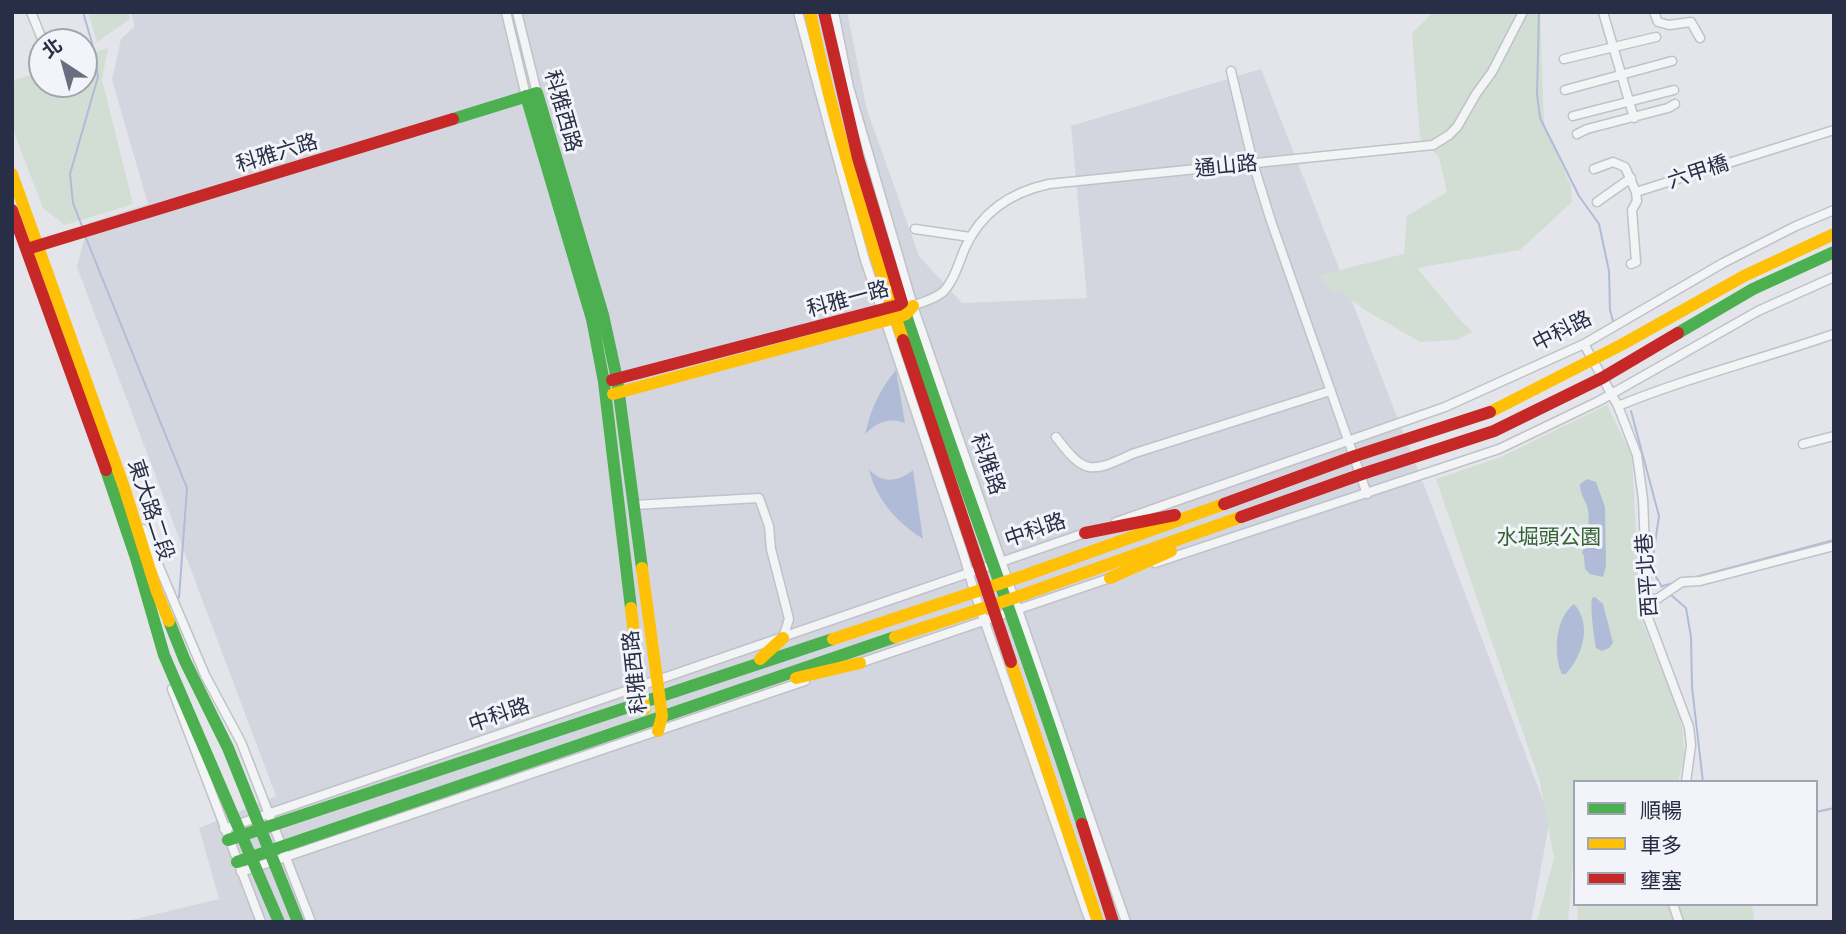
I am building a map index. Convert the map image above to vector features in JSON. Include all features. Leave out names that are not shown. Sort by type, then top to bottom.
[{"type":"street","name":"科雅西路","points":[[506,12],[592,318],[611,381],[620,393],[662,716],[658,731]]},
{"type":"street","name":"科雅西路","points":[[517,12],[531,94]]},
{"type":"street","name":"科雅路","points":[[798,12],[835,155],[896,312],[985,567],[974,592],[1000,609],[1044,709],[1113,922]]},
{"type":"street","name":"科雅路","points":[[810,12],[823,76],[873,250],[985,567],[998,584],[1000,609],[1090,922]]},
{"type":"street","name":"科雅路","points":[[824,12],[836,72],[886,252],[896,312]]},
{"type":"street","name":"科雅路","points":[[834,12],[896,312]]},
{"type":"street","name":"通山路","points":[[896,312],[944,291],[970,237],[992,211],[1013,195],[1028,188],[1433,145],[1450,135],[1492,72],[1523,12]]},
{"type":"street","points":[[1603,12],[1634,118]]},
{"type":"street","points":[[1654,12],[1658,22],[1669,25],[1691,22],[1700,38]]},
{"type":"street","points":[[1564,59],[1657,37]]},
{"type":"street","points":[[1565,90],[1672,61]]},
{"type":"street","points":[[1231,71],[1253,163],[1271,221],[1367,494]]},
{"type":"street","points":[[1573,116],[1674,90]]},
{"type":"street","name":"科雅六路","points":[[33,247],[531,94]]},
{"type":"street","points":[[1577,134],[1675,104]]},
{"type":"street","name":"六甲橋","points":[[1636,192],[1834,130]]},
{"type":"street","points":[[1594,169],[1614,162],[1625,167],[1632,178],[1637,201],[1632,210],[1636,262],[1631,264]]},
{"type":"street","name":"東大路二段","points":[[12,174],[33,247],[136,558],[164,655],[279,922]]},
{"type":"street","points":[[1597,202],[1632,178]]},
{"type":"street","name":"東大路二段","points":[[12,210],[33,247],[124,487],[166,615],[185,661],[264,821],[298,922]]},
{"type":"street","name":"中科路","points":[[226,834],[1446,407],[1584,344],[1723,263],[1796,226],[1834,211]]},
{"type":"street","points":[[915,229],[970,237]]},
{"type":"street","name":"中科路","points":[[264,821],[659,698],[753,664],[998,584],[1354,456],[1486,414],[1593,360],[1744,276],[1834,234]]},
{"type":"street","points":[[239,867],[860,663],[1362,474],[1494,431],[1602,378],[1753,289],[1834,252]]},
{"type":"street","points":[[277,854],[648,720],[876,643],[1110,578],[1499,449],[1612,394],[1758,311],[1834,277]]},
{"type":"street","name":"科雅一路","points":[[611,381],[896,312]]},
{"type":"street","name":"科雅一路","points":[[606,396],[896,312]]},
{"type":"street","points":[[1618,406],[1674,384],[1834,334]]},
{"type":"street","name":"西平北巷","points":[[1584,344],[1618,406],[1637,455],[1643,499],[1648,618],[1689,727],[1691,745],[1686,780]]},
{"type":"street","name":"科雅西路","points":[[611,381],[606,396],[640,687],[648,720],[658,731]]},
{"type":"street","points":[[1056,437],[1082,466],[1094,468],[1330,391]]},
{"type":"street","points":[[1803,444],[1834,436]]},
{"type":"street","points":[[635,505],[759,498],[769,526],[771,549],[789,619],[783,638],[753,664]]},
{"type":"street","points":[[1085,533],[1220,505]]},
{"type":"street","points":[[1110,578],[1248,516]]},
{"type":"street","points":[[1646,598],[1657,599],[1682,582],[1700,580],[1834,546]]},
{"type":"street","name":"科雅路","points":[[1000,609],[1098,922]]},
{"type":"street","name":"科雅路","points":[[1000,609],[1126,922]]},
{"type":"street","points":[[164,655],[172,688],[261,922]]},
{"type":"street","points":[[724,696],[860,663]]},
{"type":"street","points":[[277,854],[311,922]]},
{"type":"shaded area","points":[[131,12],[847,12],[867,110],[919,256],[962,303],[1087,298],[1071,126],[1261,69],[1427,493],[1550,819],[1531,922],[123,922],[219,899],[199,828],[276,796],[77,267],[88,223],[148,204],[112,80],[121,39],[135,26]]},
{"type":"green space","points":[[88,12],[128,12],[130,19],[98,41],[98,28],[93,28]]},
{"type":"green space","points":[[1434,12],[1540,12],[1544,125],[1571,186],[1572,202],[1520,250],[1417,268],[1473,332],[1456,340],[1420,342],[1365,310],[1340,291],[1332,292],[1319,275],[1404,254],[1407,216],[1447,192],[1439,157],[1420,138],[1412,33]]},
{"type":"green space","points":[[108,48],[102,79],[133,204],[65,225],[43,208],[12,127],[12,81],[28,76],[28,98],[98,98],[98,51]]},
{"type":"green space","name":"水堀頭公園","points":[[1607,405],[1632,456],[1640,616],[1678,710],[1683,731],[1684,757],[1678,780],[1573,780],[1573,862],[1568,922],[1537,922],[1554,858],[1540,782],[1436,479],[1501,457]]},
{"type":"green space","points":[[1577,906],[1752,906],[1754,922],[1578,922]]},
{"type":"water","points":[[896,370],[905,423],[893,420],[884,422],[865,434],[876,400]]},
{"type":"water","points":[[869,469],[879,477],[890,480],[913,470],[923,539],[905,525],[882,500]]},
{"type":"water","points":[[1587,479],[1596,482],[1605,507],[1606,566],[1603,577],[1590,574],[1585,569],[1582,553],[1589,517],[1580,484]]},
{"type":"water","points":[[1595,597],[1603,604],[1613,643],[1602,651],[1596,648],[1593,630],[1592,598]]},
{"type":"water","points":[[1574,604],[1583,621],[1583,640],[1572,667],[1566,674],[1562,674],[1557,657],[1559,627]]},
{"type":"waterway","points":[[82,226],[73,203],[70,174],[98,77],[83,12]]},
{"type":"waterway","points":[[1539,12],[1537,94],[1540,118],[1579,196],[1599,224],[1609,271],[1610,310],[1613,321]]},
{"type":"waterway","points":[[86,238],[187,488],[179,598]]},
{"type":"waterway","points":[[1631,411],[1659,516],[1653,557],[1656,577],[1662,587]]},
{"type":"waterway","points":[[1696,577],[1834,540]]},
{"type":"waterway","points":[[1662,586],[1674,583]]},
{"type":"waterway","points":[[1671,595],[1686,608],[1691,637],[1692,687],[1703,780]]},
{"type":"waterway","points":[[1818,812],[1834,808]]},
{"type":"traffic: fast","points":[[453,119],[537,93],[603,315],[617,379],[642,568]]},
{"type":"traffic: fast","points":[[526,96],[592,319],[604,382],[631,608]]},
{"type":"traffic: fast","points":[[1678,333],[1753,289],[1834,252]]},
{"type":"traffic: fast","points":[[902,303],[1039,693],[1082,824]]},
{"type":"traffic: fast","points":[[106,470],[136,558],[164,655],[279,922]]},
{"type":"traffic: fast","points":[[169,621],[185,661],[228,748],[298,922]]},
{"type":"traffic: fast","points":[[237,862],[895,637]]},
{"type":"traffic: fast","points":[[228,840],[833,639]]},
{"type":"traffic: slow","points":[[810,12],[852,177],[903,340]]},
{"type":"traffic: slow","points":[[12,174],[169,621]]},
{"type":"traffic: slow","points":[[1490,412],[1623,344],[1744,276],[1834,234]]},
{"type":"traffic: slow","points":[[613,394],[895,318],[906,314],[913,306]]},
{"type":"traffic: slow","points":[[833,639],[1026,575],[1224,504]]},
{"type":"traffic: slow","points":[[895,637],[1014,598],[1241,517]]},
{"type":"traffic: slow","points":[[1110,578],[1171,551]]},
{"type":"traffic: slow","points":[[642,568],[662,716],[658,731]]},
{"type":"traffic: slow","points":[[631,608],[645,709]]},
{"type":"traffic: slow","points":[[760,659],[783,638]]},
{"type":"traffic: slow","points":[[1011,662],[1098,922]]},
{"type":"traffic: slow","points":[[796,678],[860,663]]},
{"type":"traffic: jam","points":[[824,12],[858,158],[902,303]]},
{"type":"traffic: jam","points":[[27,249],[453,119]]},
{"type":"traffic: jam","points":[[12,210],[106,470]]},
{"type":"traffic: jam","points":[[612,380],[899,305]]},
{"type":"traffic: jam","points":[[1241,517],[1494,431],[1602,378],[1678,333]]},
{"type":"traffic: jam","points":[[903,340],[1011,662]]},
{"type":"traffic: jam","points":[[1224,504],[1355,456],[1490,412]]},
{"type":"traffic: jam","points":[[1085,533],[1175,515]]},
{"type":"traffic: jam","points":[[1082,824],[1113,922]]}]
